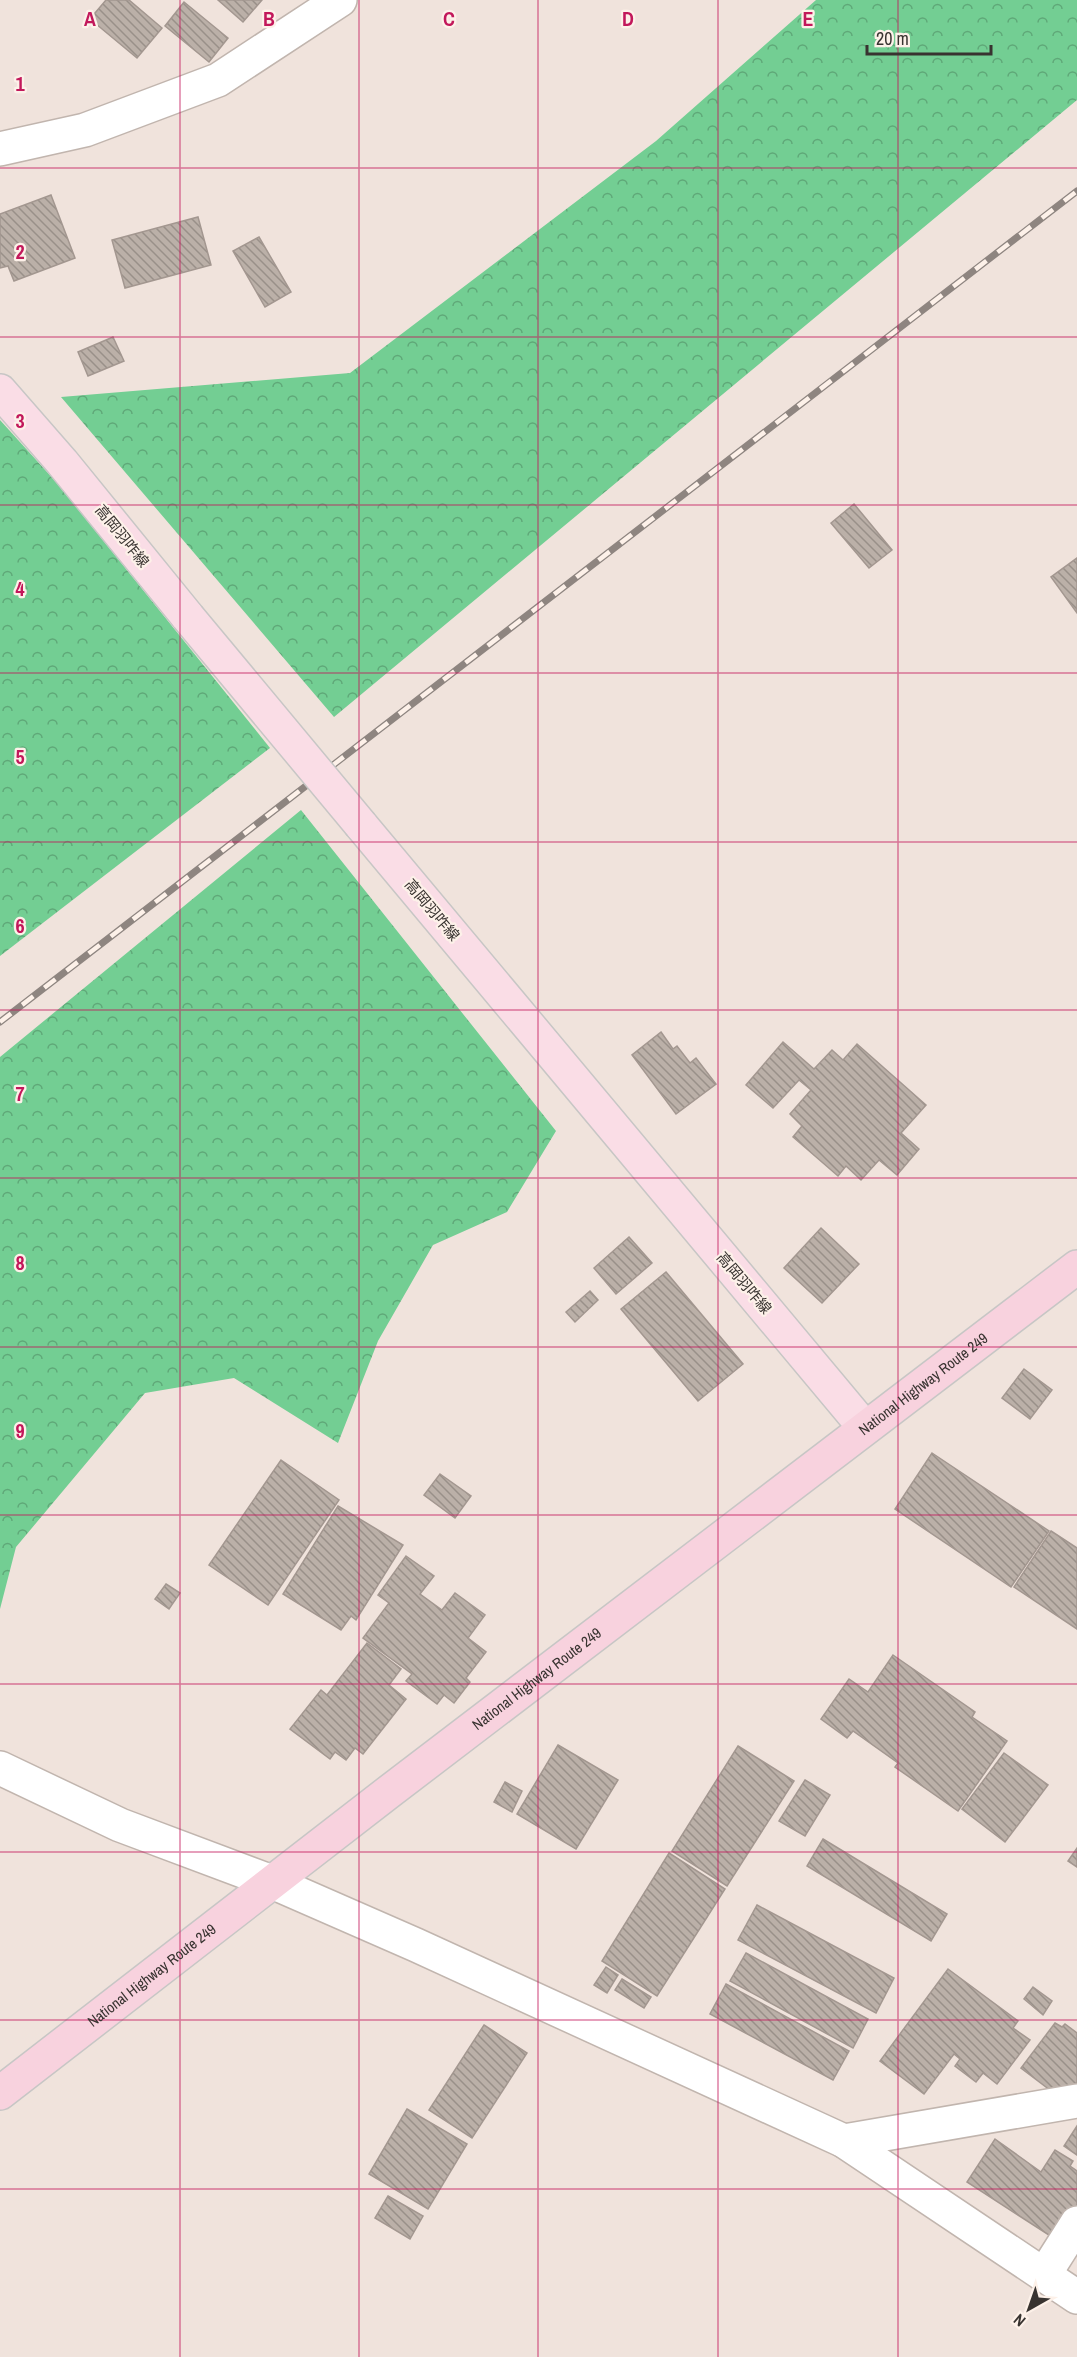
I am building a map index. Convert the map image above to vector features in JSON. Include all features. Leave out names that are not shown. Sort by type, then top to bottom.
[{"type":"highway","name":"National Highway Route 249","points":[[0,2093],[272,1882],[1077,1267]]},
{"type":"main road","name":"高岡羽咋線","points":[[0,391],[62,462],[188,617],[865,1428]]},
{"type":"street","points":[[0,150],[85,130],[218,80],[340,0]]},
{"type":"street","points":[[0,1768],[120,1825],[272,1882],[416,1945],[844,2141],[1077,2297]]},
{"type":"street","points":[[844,2141],[1077,2101]]},
{"type":"street","points":[[1044,2275],[1077,2223]]},
{"type":"green space","points":[[816,0],[1077,0],[1077,100],[334,717],[61,397],[350,373],[656,141]]},
{"type":"green space","points":[[0,420],[57,483],[270,748],[0,956]]},
{"type":"green space","points":[[301,810],[556,1131],[507,1212],[433,1245],[378,1341],[338,1443],[234,1378],[145,1393],[16,1547],[0,1609],[0,1057]]},
{"type":"building","points":[[106,0],[129,0],[162,28],[137,58],[90,19]]},
{"type":"building","points":[[218,0],[262,0],[243,22]]},
{"type":"building","points":[[184,2],[228,38],[209,62],[165,26]]},
{"type":"building","points":[[51,195],[75,258],[14,281],[8,266],[0,268],[0,214]]},
{"type":"building","points":[[198,217],[211,265],[125,288],[112,240]]},
{"type":"building","points":[[259,237],[291,292],[265,307],[233,251]]},
{"type":"building","points":[[113,337],[124,361],[88,376],[78,352]]},
{"type":"building","points":[[854,504],[892,550],[869,568],[831,523]]},
{"type":"building","points":[[1077,558],[1077,613],[1051,577]]},
{"type":"building","points":[[661,1032],[673,1049],[677,1046],[690,1063],[696,1058],[716,1084],[676,1114],[632,1055]]},
{"type":"building","points":[[783,1042],[814,1069],[832,1050],[843,1060],[857,1044],[926,1105],[901,1133],[919,1149],[897,1175],[879,1160],[861,1180],[846,1166],[838,1176],[793,1137],[802,1126],[790,1114],[811,1090],[799,1080],[773,1108],[746,1085]]},
{"type":"building","points":[[821,1228],[859,1264],[822,1303],[784,1268]]},
{"type":"building","points":[[629,1237],[652,1263],[616,1294],[594,1268]]},
{"type":"building","points":[[666,1272],[743,1364],[698,1401],[621,1309]]},
{"type":"building","points":[[590,1291],[598,1300],[575,1322],[566,1312]]},
{"type":"building","points":[[1024,1369],[1052,1390],[1030,1419],[1002,1398]]},
{"type":"building","points":[[932,1453],[1049,1531],[1011,1587],[895,1509]]},
{"type":"building","points":[[281,1460],[339,1500],[268,1605],[209,1565]]},
{"type":"building","points":[[440,1474],[471,1496],[455,1518],[424,1495]]},
{"type":"building","points":[[338,1506],[403,1545],[356,1620],[351,1616],[341,1630],[283,1594]]},
{"type":"building","points":[[1051,1531],[1077,1548],[1077,1629],[1014,1587]]},
{"type":"building","points":[[406,1556],[434,1576],[420,1594],[442,1610],[455,1593],[485,1615],[468,1638],[486,1652],[466,1678],[470,1682],[454,1703],[444,1695],[437,1704],[406,1681],[412,1674],[363,1638],[389,1603],[378,1595]]},
{"type":"building","points":[[166,1584],[180,1593],[169,1609],[155,1599]]},
{"type":"building","points":[[367,1643],[401,1669],[389,1685],[406,1699],[363,1754],[355,1748],[346,1760],[335,1752],[330,1759],[290,1729],[321,1690],[327,1695]]},
{"type":"building","points":[[893,1655],[975,1712],[972,1717],[1007,1741],[958,1811],[895,1767],[898,1763],[853,1731],[847,1738],[821,1719],[849,1679],[868,1692]]},
{"type":"building","points":[[558,1745],[618,1780],[576,1849],[517,1814]]},
{"type":"building","points":[[738,1746],[794,1781],[727,1886],[672,1851]]},
{"type":"building","points":[[1004,1753],[1048,1785],[1005,1842],[962,1809]]},
{"type":"building","points":[[805,1780],[830,1795],[805,1836],[779,1821]]},
{"type":"building","points":[[505,1782],[522,1791],[512,1812],[494,1802]]},
{"type":"building","points":[[823,1839],[947,1914],[931,1941],[807,1866]]},
{"type":"building","points":[[1077,1848],[1077,1867],[1068,1861]]},
{"type":"building","points":[[669,1853],[725,1889],[657,1996],[602,1961]]},
{"type":"building","points":[[757,1905],[894,1978],[876,2013],[738,1940]]},
{"type":"building","points":[[746,1953],[868,2019],[853,2048],[730,1981]]},
{"type":"building","points":[[606,1967],[618,1975],[607,1993],[594,1985]]},
{"type":"building","points":[[948,1969],[1018,2021],[1013,2028],[1030,2040],[997,2084],[983,2073],[976,2082],[955,2066],[960,2059],[954,2054],[924,2094],[880,2061]]},
{"type":"building","points":[[622,1979],[651,1997],[644,2008],[615,1990]]},
{"type":"building","points":[[726,1984],[849,2051],[833,2080],[710,2014]]},
{"type":"building","points":[[1033,1987],[1052,2001],[1043,2015],[1024,1999]]},
{"type":"building","points":[[1055,2023],[1062,2027],[1065,2024],[1077,2033],[1077,2094],[1063,2100],[1021,2068]]},
{"type":"building","points":[[484,2025],[527,2053],[472,2138],[429,2110]]},
{"type":"building","points":[[407,2109],[467,2144],[428,2209],[369,2174]]},
{"type":"building","points":[[1077,2126],[1077,2155],[1064,2146]]},
{"type":"building","points":[[995,2139],[1041,2172],[1055,2150],[1073,2161],[1070,2166],[1077,2171],[1077,2205],[1055,2239],[967,2182]]},
{"type":"building","points":[[388,2196],[423,2216],[410,2239],[375,2218]]},
{"type":"railway","points":[[0,1022],[1077,191]]}]
